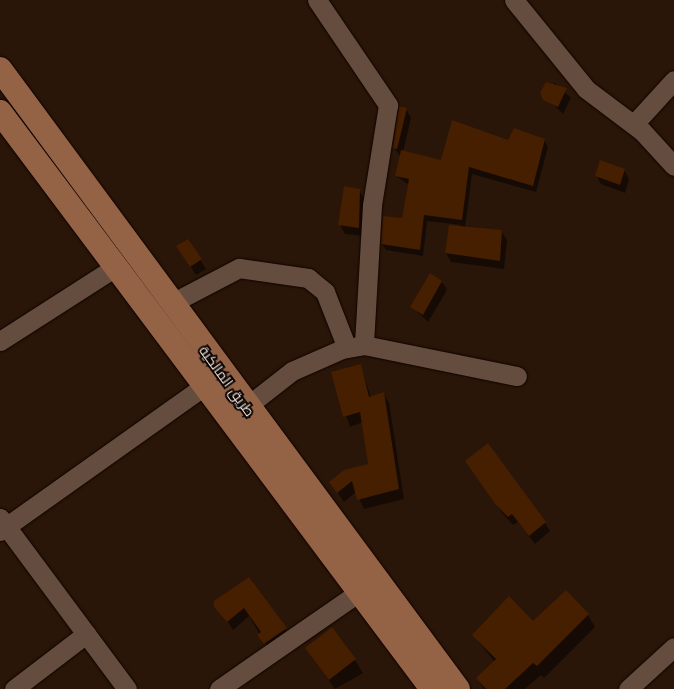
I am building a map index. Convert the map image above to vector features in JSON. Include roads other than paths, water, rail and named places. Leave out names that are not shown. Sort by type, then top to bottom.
[{"type":"main road","name":"طريق المالكية","points":[[0,69],[246,407],[323,528],[428,678]]},
{"type":"main road","points":[[7,121],[34,114]]},
{"type":"main road","name":"طريق المالكية","points":[[7,121],[117,266],[204,386],[323,528],[359,592],[428,678],[458,689]]},
{"type":"street","points":[[317,0],[388,105],[372,196],[356,347]]},
{"type":"street","points":[[514,0],[586,89],[634,124],[674,166]]},
{"type":"street","points":[[634,124],[674,80]]},
{"type":"street","points":[[0,340],[117,266]]},
{"type":"street","points":[[172,304],[239,268],[308,278],[325,292],[356,347]]},
{"type":"street","points":[[246,407],[292,370],[356,347],[517,376]]},
{"type":"street","points":[[127,689],[2,526],[204,386]]},
{"type":"street","points":[[219,689],[359,592]]},
{"type":"street","points":[[14,689],[86,634]]},
{"type":"street","points":[[628,689],[674,647]]}]
